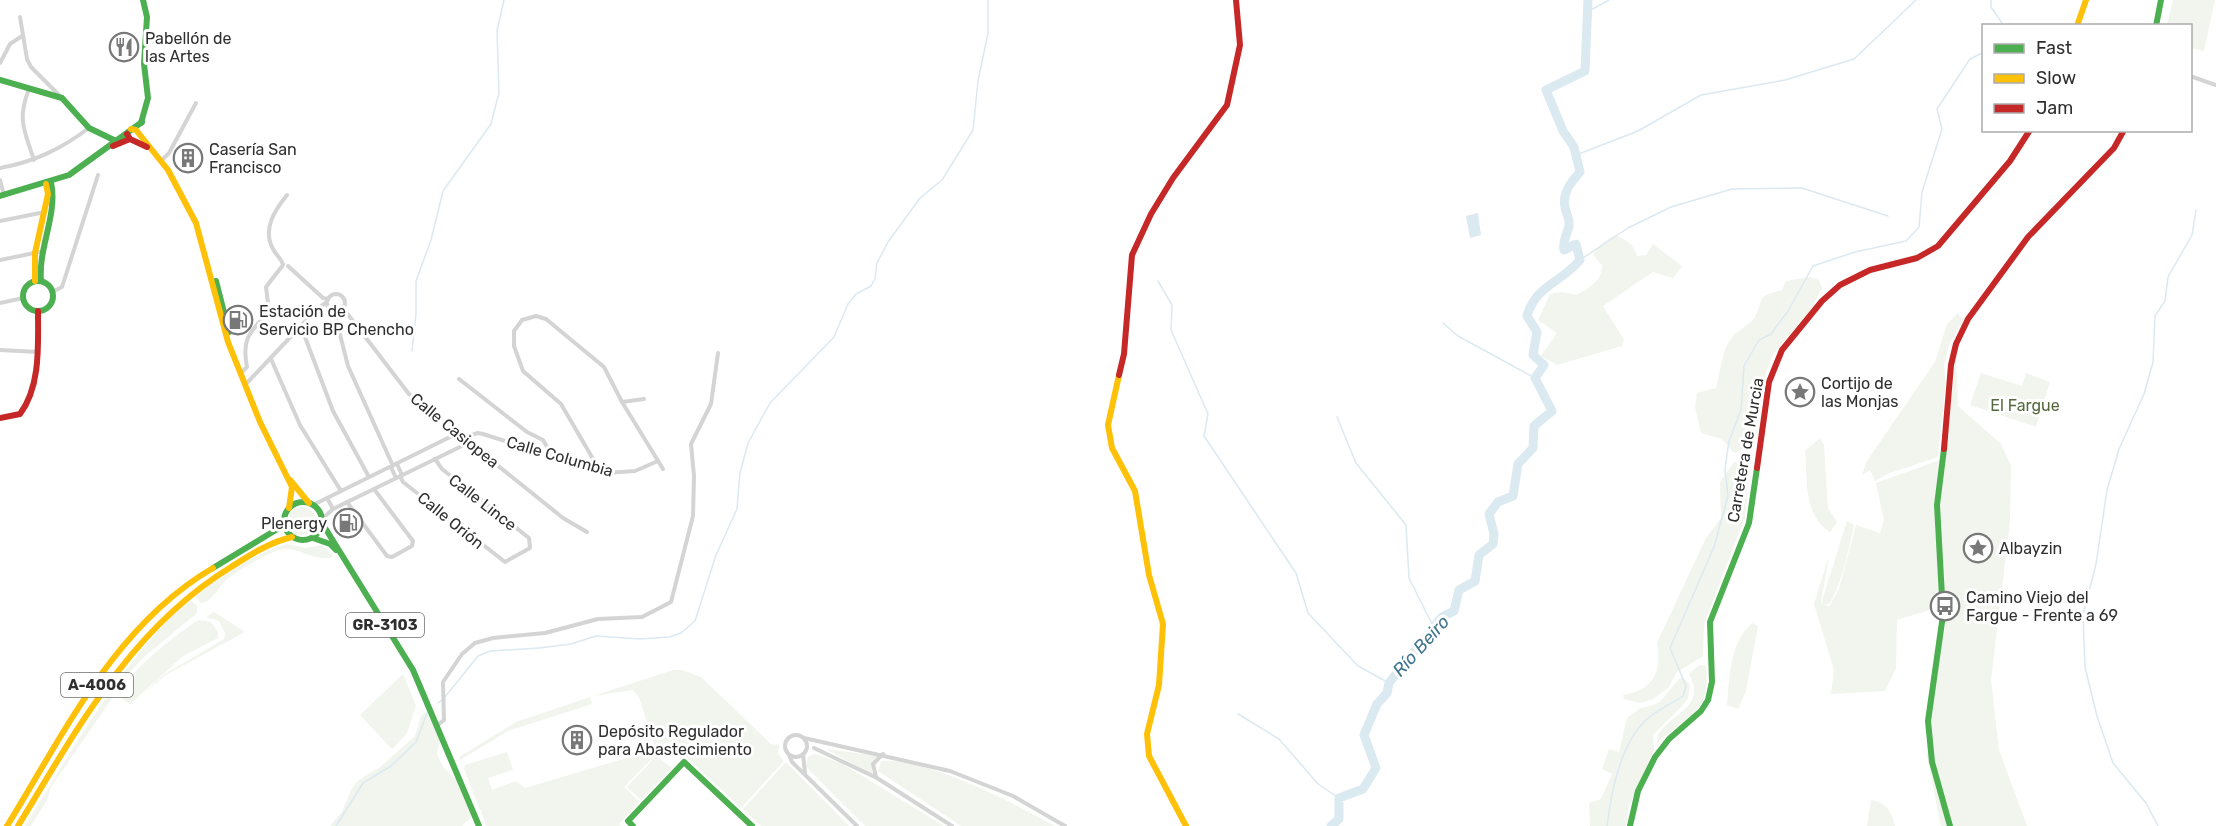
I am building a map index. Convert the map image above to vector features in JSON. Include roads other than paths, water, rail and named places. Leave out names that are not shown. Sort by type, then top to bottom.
[{"type":"main road","points":[[109,147],[133,134],[142,122],[149,95],[144,68],[150,22],[143,0]]},
{"type":"main road","points":[[1186,826],[1149,756],[1147,734],[1159,684],[1163,624],[1149,575],[1137,498],[1133,484],[1112,448],[1108,414],[1124,354],[1132,255],[1148,220],[1173,178],[1227,105],[1240,45],[1236,0]]},
{"type":"main road","points":[[2078,24],[2086,0]]},
{"type":"main road","points":[[2156,24],[2161,0]]},
{"type":"main road","points":[[0,80],[62,98],[89,128],[116,141]]},
{"type":"main road","name":"Carretera de Murcia","points":[[1630,826],[1634,804],[1659,751],[1697,714],[1710,696],[1712,678],[1708,637],[1710,622],[1749,523],[1769,382],[1777,358],[1822,301],[1840,285],[1870,270],[1917,258],[1938,246],[2010,161],[2029,132]]},
{"type":"main road","points":[[1950,826],[1932,762],[1928,721],[1943,615],[1937,504],[1946,437],[1951,365],[1956,344],[1968,319],[2006,264],[2028,237],[2114,148],[2123,132]]},
{"type":"main road","points":[[2,196],[69,175],[116,141],[133,134]]},
{"type":"main road","name":"GR-3103","points":[[133,134],[161,161],[190,209],[220,295],[232,347],[266,436],[290,480],[311,504],[338,551],[405,655],[439,724]]},
{"type":"main road","points":[[38,281],[25,289],[23,298],[30,308],[38,311],[48,307],[52,292],[38,281],[37,253],[46,213],[49,183]]},
{"type":"main road","points":[[0,418],[17,415],[25,408],[39,352],[38,311]]},
{"type":"main road","points":[[290,480],[293,494],[284,525],[292,537]]},
{"type":"main road","points":[[289,508],[298,503],[311,504]]},
{"type":"main road","points":[[313,538],[322,521]]},
{"type":"main road","name":"A-4006","points":[[7,826],[90,695],[139,627],[187,584],[284,525]]},
{"type":"main road","name":"GR-3103","points":[[292,537],[302,541],[313,538],[330,544],[338,551]]},
{"type":"main road","name":"A-4006","points":[[18,826],[98,698],[144,635],[164,614],[210,579],[277,541],[292,537]]},
{"type":"main road","points":[[439,724],[479,826]]},
{"type":"main road","points":[[631,824],[684,762],[753,826]]},
{"type":"street","points":[[20,17],[22,36],[31,67],[62,98]]},
{"type":"street","points":[[0,63],[10,44],[22,36]]},
{"type":"street","points":[[2192,77],[2216,84]]},
{"type":"street","points":[[29,88],[21,110],[21,121],[34,160]]},
{"type":"street","points":[[161,161],[169,153],[196,104]]},
{"type":"street","points":[[0,168],[34,160],[70,142],[89,128]]},
{"type":"street","points":[[52,292],[62,287],[98,175]]},
{"type":"street","points":[[0,180],[2,196]]},
{"type":"street","points":[[241,373],[247,367],[244,350],[247,337],[269,311],[267,287],[284,266],[269,242],[268,234],[277,208],[287,195]]},
{"type":"street","points":[[0,221],[46,213]]},
{"type":"street","points":[[0,260],[37,253]]},
{"type":"street","points":[[288,267],[327,301],[334,311],[348,366],[399,476]]},
{"type":"street","points":[[245,384],[332,295],[340,295],[345,302],[343,308],[334,311]]},
{"type":"street","points":[[0,303],[23,298]]},
{"type":"street","name":"Calle Casiopea","points":[[343,308],[409,394],[462,439],[563,518],[587,532]]},
{"type":"street","points":[[597,470],[596,464],[561,404],[521,368],[513,342],[516,327],[531,316],[546,319],[600,362],[663,469]]},
{"type":"street","points":[[298,330],[305,337],[333,411],[369,477]]},
{"type":"street","points":[[0,350],[39,352]]},
{"type":"street","points":[[439,724],[444,720],[442,692],[447,674],[462,654],[483,640],[545,633],[598,619],[642,617],[671,602],[693,516],[694,476],[691,444],[711,404],[718,353]]},
{"type":"street","points":[[271,359],[300,425],[341,491]]},
{"type":"street","points":[[459,379],[527,432],[543,440],[549,450],[548,454]]},
{"type":"street","points":[[622,402],[644,399]]},
{"type":"street","name":"Calle Columbia","points":[[462,439],[478,433],[597,470],[625,473],[658,461]]},
{"type":"street","points":[[311,504],[456,434]]},
{"type":"street","points":[[322,521],[333,509],[346,502],[468,443]]},
{"type":"street","name":"Calle Lince","points":[[435,459],[442,469],[529,538],[531,545],[505,562]]},
{"type":"street","points":[[393,465],[399,476]]},
{"type":"street","name":"Calle Orión","points":[[399,476],[407,485],[505,562]]},
{"type":"street","points":[[346,502],[390,558],[414,543],[374,489]]},
{"type":"street","points":[[327,498],[333,509]]},
{"type":"street","points":[[857,826],[789,755],[784,748],[787,738],[797,735],[829,746],[884,754],[927,764],[976,780],[1020,800],[1065,826]]},
{"type":"street","points":[[804,738],[807,748]]},
{"type":"street","points":[[807,748],[829,746]]},
{"type":"street","points":[[789,755],[795,757],[803,754],[807,748]]},
{"type":"street","points":[[814,748],[877,778],[952,826]]},
{"type":"street","points":[[803,754],[805,774]]},
{"type":"street","points":[[877,778],[873,764],[884,754]]},
{"type":"waterway","points":[[412,351],[416,314],[416,281],[431,240],[443,191],[491,124],[499,93],[497,31],[504,0]]},
{"type":"waterway","points":[[445,697],[478,656],[490,651],[571,644],[596,636],[640,639],[669,637],[681,633],[695,621],[716,555],[737,509],[740,473],[748,443],[770,403],[834,337],[848,304],[856,294],[871,286],[875,279],[877,263],[888,242],[920,198],[942,180],[973,130],[978,81],[988,33],[988,0]]},
{"type":"waterway","name":"Río Beiro","points":[[1331,826],[1339,819],[1339,798],[1363,789],[1376,768],[1364,735],[1377,704],[1387,693],[1389,683],[1442,617],[1454,611],[1459,590],[1475,581],[1479,555],[1493,544],[1494,534],[1489,514],[1498,502],[1513,496],[1518,464],[1533,448],[1534,426],[1552,411],[1535,378],[1544,365],[1533,355],[1537,332],[1527,316],[1536,297],[1580,260],[1576,244],[1564,250],[1569,223],[1564,202],[1566,192],[1580,172],[1574,147],[1563,131],[1546,90],[1585,71],[1588,0]]},
{"type":"waterway","points":[[1589,11],[1609,0]]},
{"type":"waterway","points":[[1576,155],[1638,131],[1701,95],[1785,80],[1854,59],[1916,0]]},
{"type":"waterway","points":[[1991,0],[1991,7],[2003,24]]},
{"type":"waterway","points":[[1607,826],[1614,785],[1629,744],[1648,718],[1683,696],[1686,686],[1670,648],[1714,547],[1728,496],[1725,469],[1729,441],[1741,410],[1744,366],[1759,340],[1771,334],[1788,311],[1813,266],[1855,252],[1906,241],[1919,227],[1922,192],[1942,129],[1937,109],[1970,59],[1982,53]]},
{"type":"waterway","points":[[1580,260],[1628,228],[1671,207],[1732,189],[1802,188],[1888,216]]},
{"type":"waterway","points":[[2158,826],[2146,803],[2113,763],[2097,716],[2085,667],[2083,615],[2096,564],[2107,490],[2119,449],[2144,394],[2153,362],[2155,316],[2165,301],[2168,277],[2192,235],[2196,210]]},
{"type":"waterway","points":[[1158,281],[1172,305],[1171,330],[1208,414],[1204,436],[1296,573],[1308,613],[1358,666],[1389,683]]},
{"type":"waterway","points":[[1443,323],[1458,336],[1535,378]]},
{"type":"waterway","points":[[1337,417],[1356,463],[1406,525],[1409,578],[1434,628]]},
{"type":"waterway","points":[[438,703],[442,700]]},
{"type":"waterway","points":[[336,826],[363,783],[391,766],[416,742],[427,713]]},
{"type":"waterway","points":[[1238,714],[1279,739],[1318,784],[1339,798]]},
{"type":"place","name":"Pabellón de las Artes","points":[[124,47]]},
{"type":"place","name":"Casería San Francisco","points":[[188,158]]},
{"type":"place","name":"Estación de Servicio BP Chencho","points":[[238,320]]},
{"type":"place","name":"Cortijo de las Monjas","points":[[1800,392]]},
{"type":"place","name":"Plenergy","points":[[348,523]]},
{"type":"place","name":"Albayzin","points":[[1978,548]]},
{"type":"place","name":"Camino Viejo del Fargue - Frente a 69","points":[[1945,606]]},
{"type":"place","name":"Depósito Regulador para Abastecimiento","points":[[577,740]]},
{"type":"park label","name":"El Fargue","points":[[2025,405]]}]
